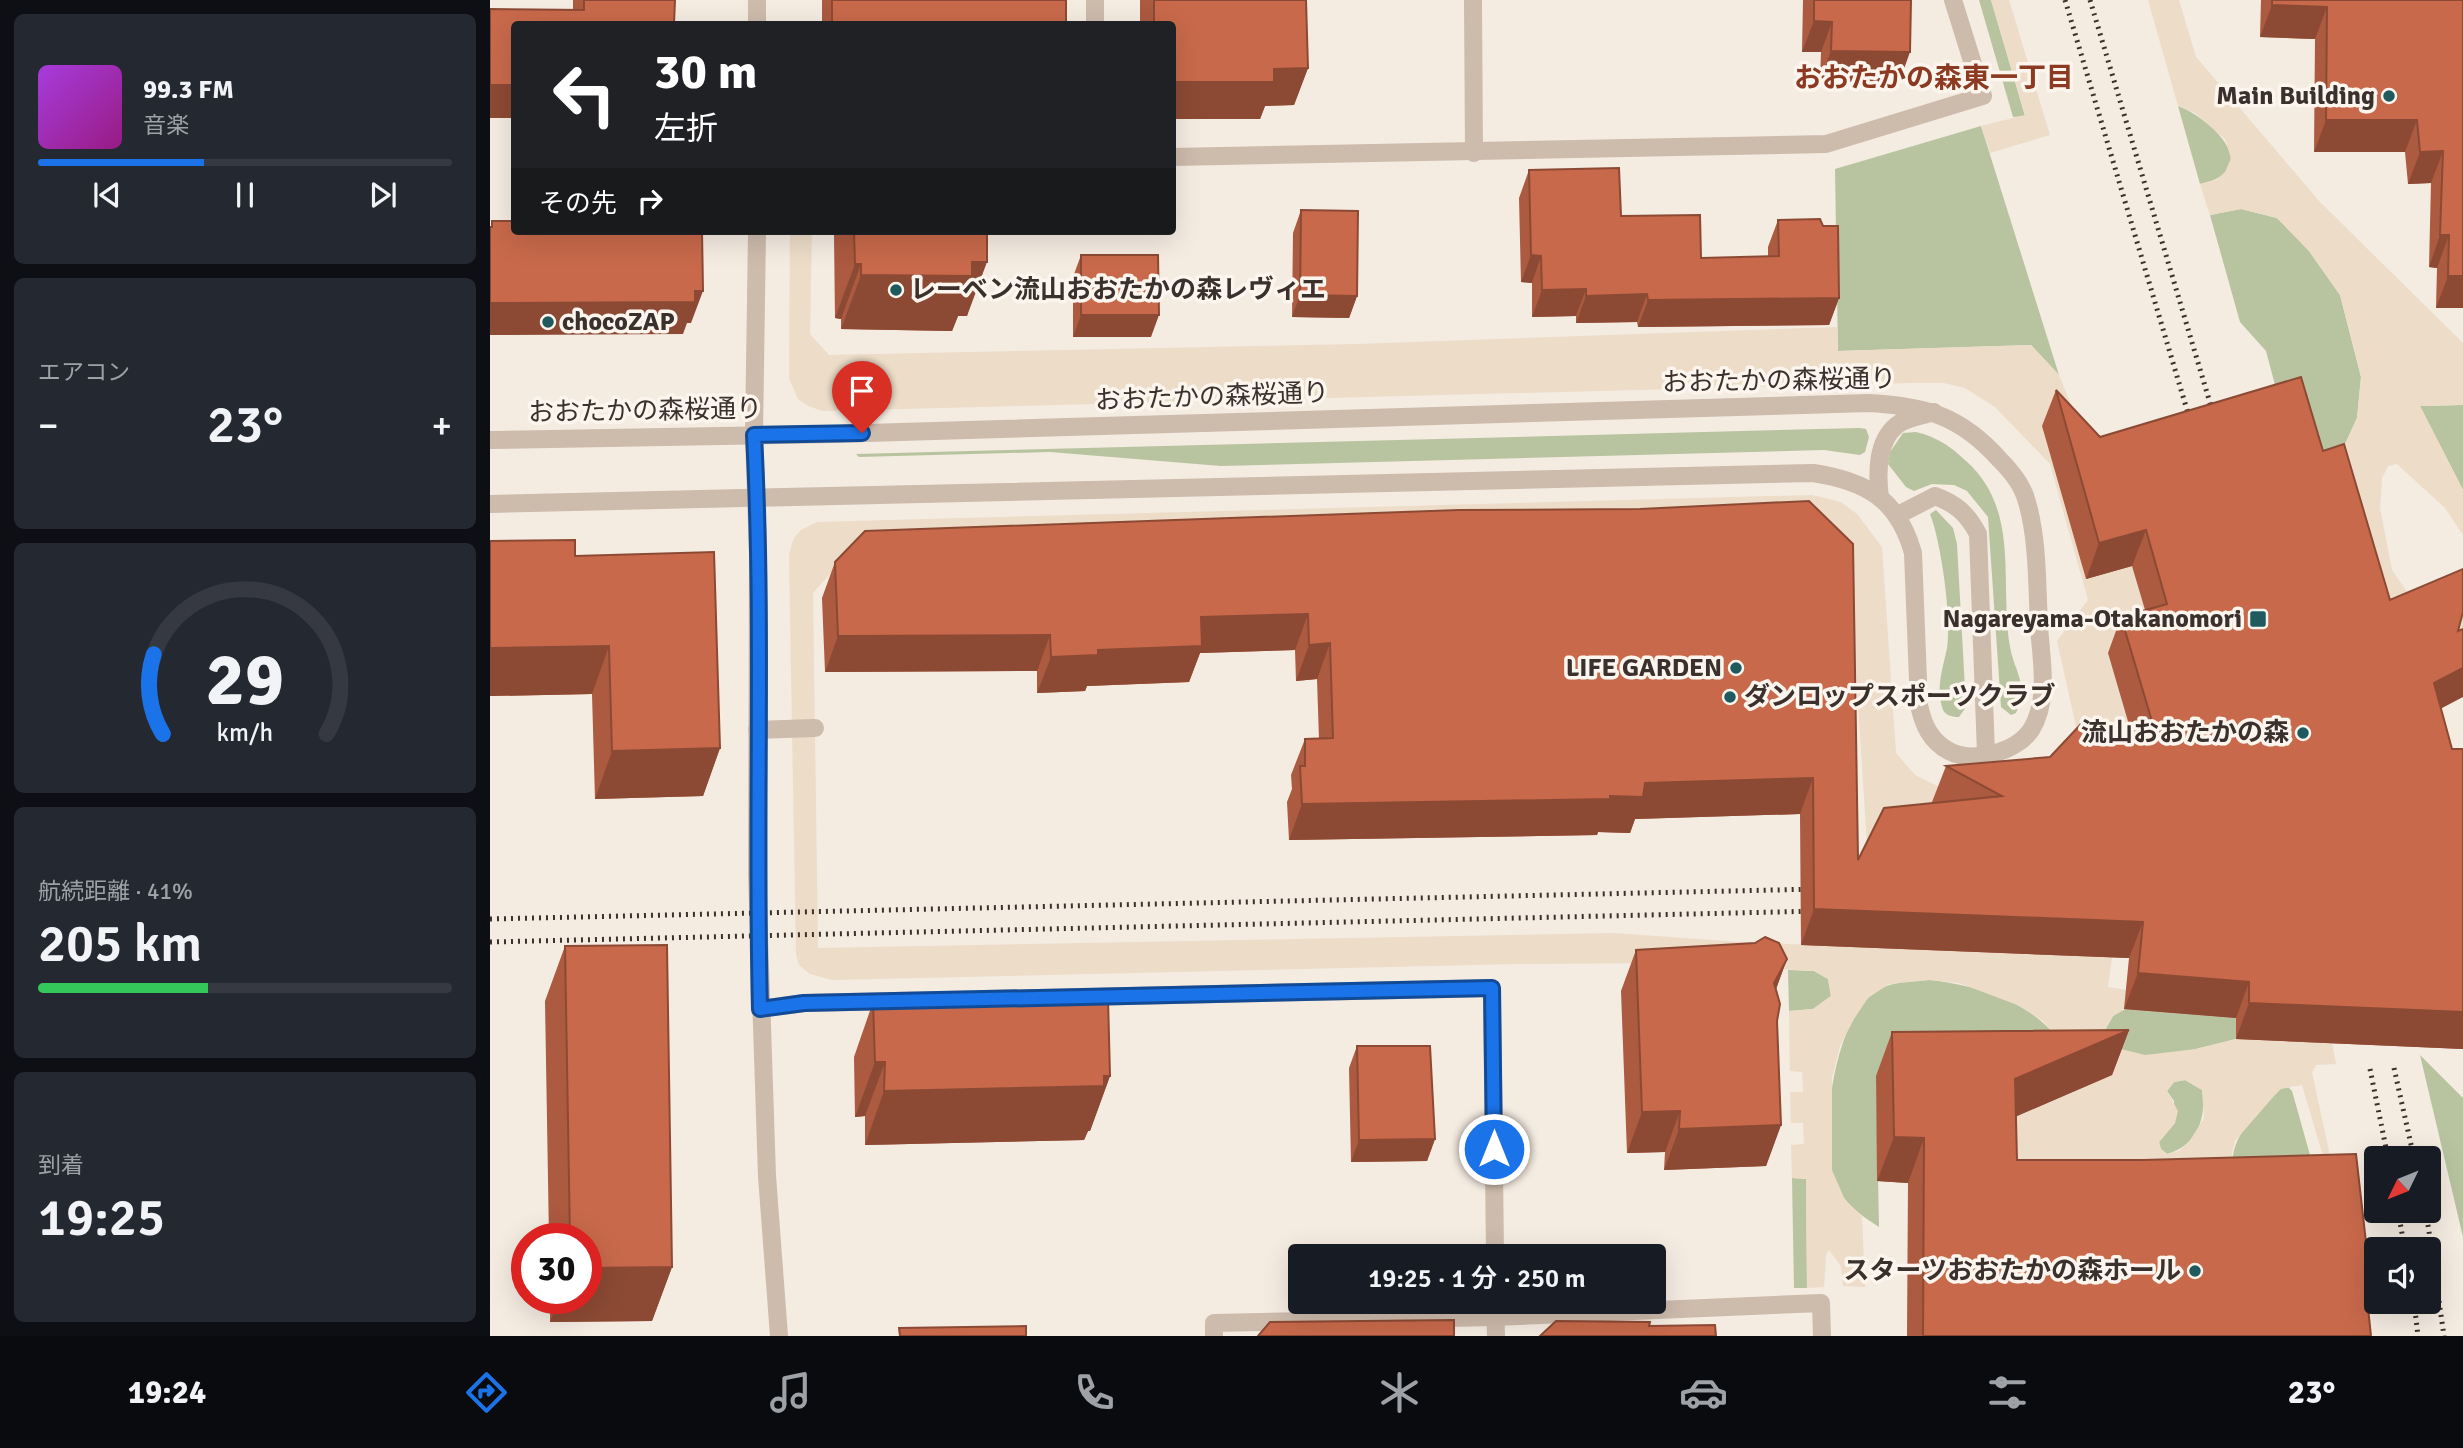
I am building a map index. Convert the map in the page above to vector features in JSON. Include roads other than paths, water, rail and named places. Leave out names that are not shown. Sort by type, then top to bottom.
[{"type":"street","points":[[757,0],[757,21]]},
{"type":"street","points":[[1095,0],[1095,21]]},
{"type":"street","points":[[1472,0],[1474,153]]},
{"type":"street","points":[[1176,157],[1826,144],[1983,96],[1953,0]]},
{"type":"street","points":[[757,235],[754,435],[757,496],[760,1009],[767,1176],[779,1336]]},
{"type":"street","name":"おおたかの森桜通り","points":[[490,440],[1869,403],[1911,406],[1934,412],[1965,427],[1987,445],[2009,470],[2026,498],[2036,568],[2042,698],[2030,731],[2003,751],[1986,754]]},
{"type":"street","points":[[1880,498],[1879,460],[1891,432],[1908,419],[1934,412]]},
{"type":"street","points":[[490,504],[1813,473],[1840,477],[1863,485],[1898,515],[1913,553],[1919,705],[1923,724],[1935,740],[1951,752],[1986,754],[1978,534],[1962,510],[1935,496],[1898,515]]},
{"type":"street","points":[[757,730],[815,729]]},
{"type":"street","points":[[760,1009],[804,1003],[1492,988],[1495,1244]]},
{"type":"street","points":[[1666,1306],[1821,1303],[1822,1336]]},
{"type":"street","points":[[1214,1336],[1214,1323],[1409,1314]]},
{"type":"street","points":[[1495,1314],[1496,1336]]},
{"type":"railway","points":[[2065,0],[2193,430]]},
{"type":"railway","points":[[2090,0],[2216,423]]},
{"type":"railway","points":[[490,919],[1819,889]]},
{"type":"railway","points":[[490,942],[1819,911]]},
{"type":"railway","points":[[2394,1068],[2411,1146]]},
{"type":"railway","points":[[2370,1069],[2386,1146]]},
{"type":"railway","points":[[2400,1223],[2403,1237]]},
{"type":"railway","points":[[2428,1223],[2444,1336]]},
{"type":"railway","points":[[2415,1314],[2418,1336]]},
{"type":"place","name":"Main Building","points":[[2389,96]]},
{"type":"place","name":"レーベン流山おおたかの森レヴィエ","points":[[896,290]]},
{"type":"place","name":"chocoZAP","points":[[548,322]]},
{"type":"place","name":"Nagareyama-Otakanomori","points":[[2258,619]]},
{"type":"place","name":"LIFE GARDEN","points":[[1736,668]]},
{"type":"place","name":"ダンロップスポーツクラブ","points":[[1730,697]]},
{"type":"place","name":"流山おおたかの森","points":[[2303,733]]},
{"type":"place","name":"スターツおおたかの森ホール","points":[[2195,1271]]},
{"type":"district","name":"おおたかの森東一丁目","points":[[1934,78]]}]
